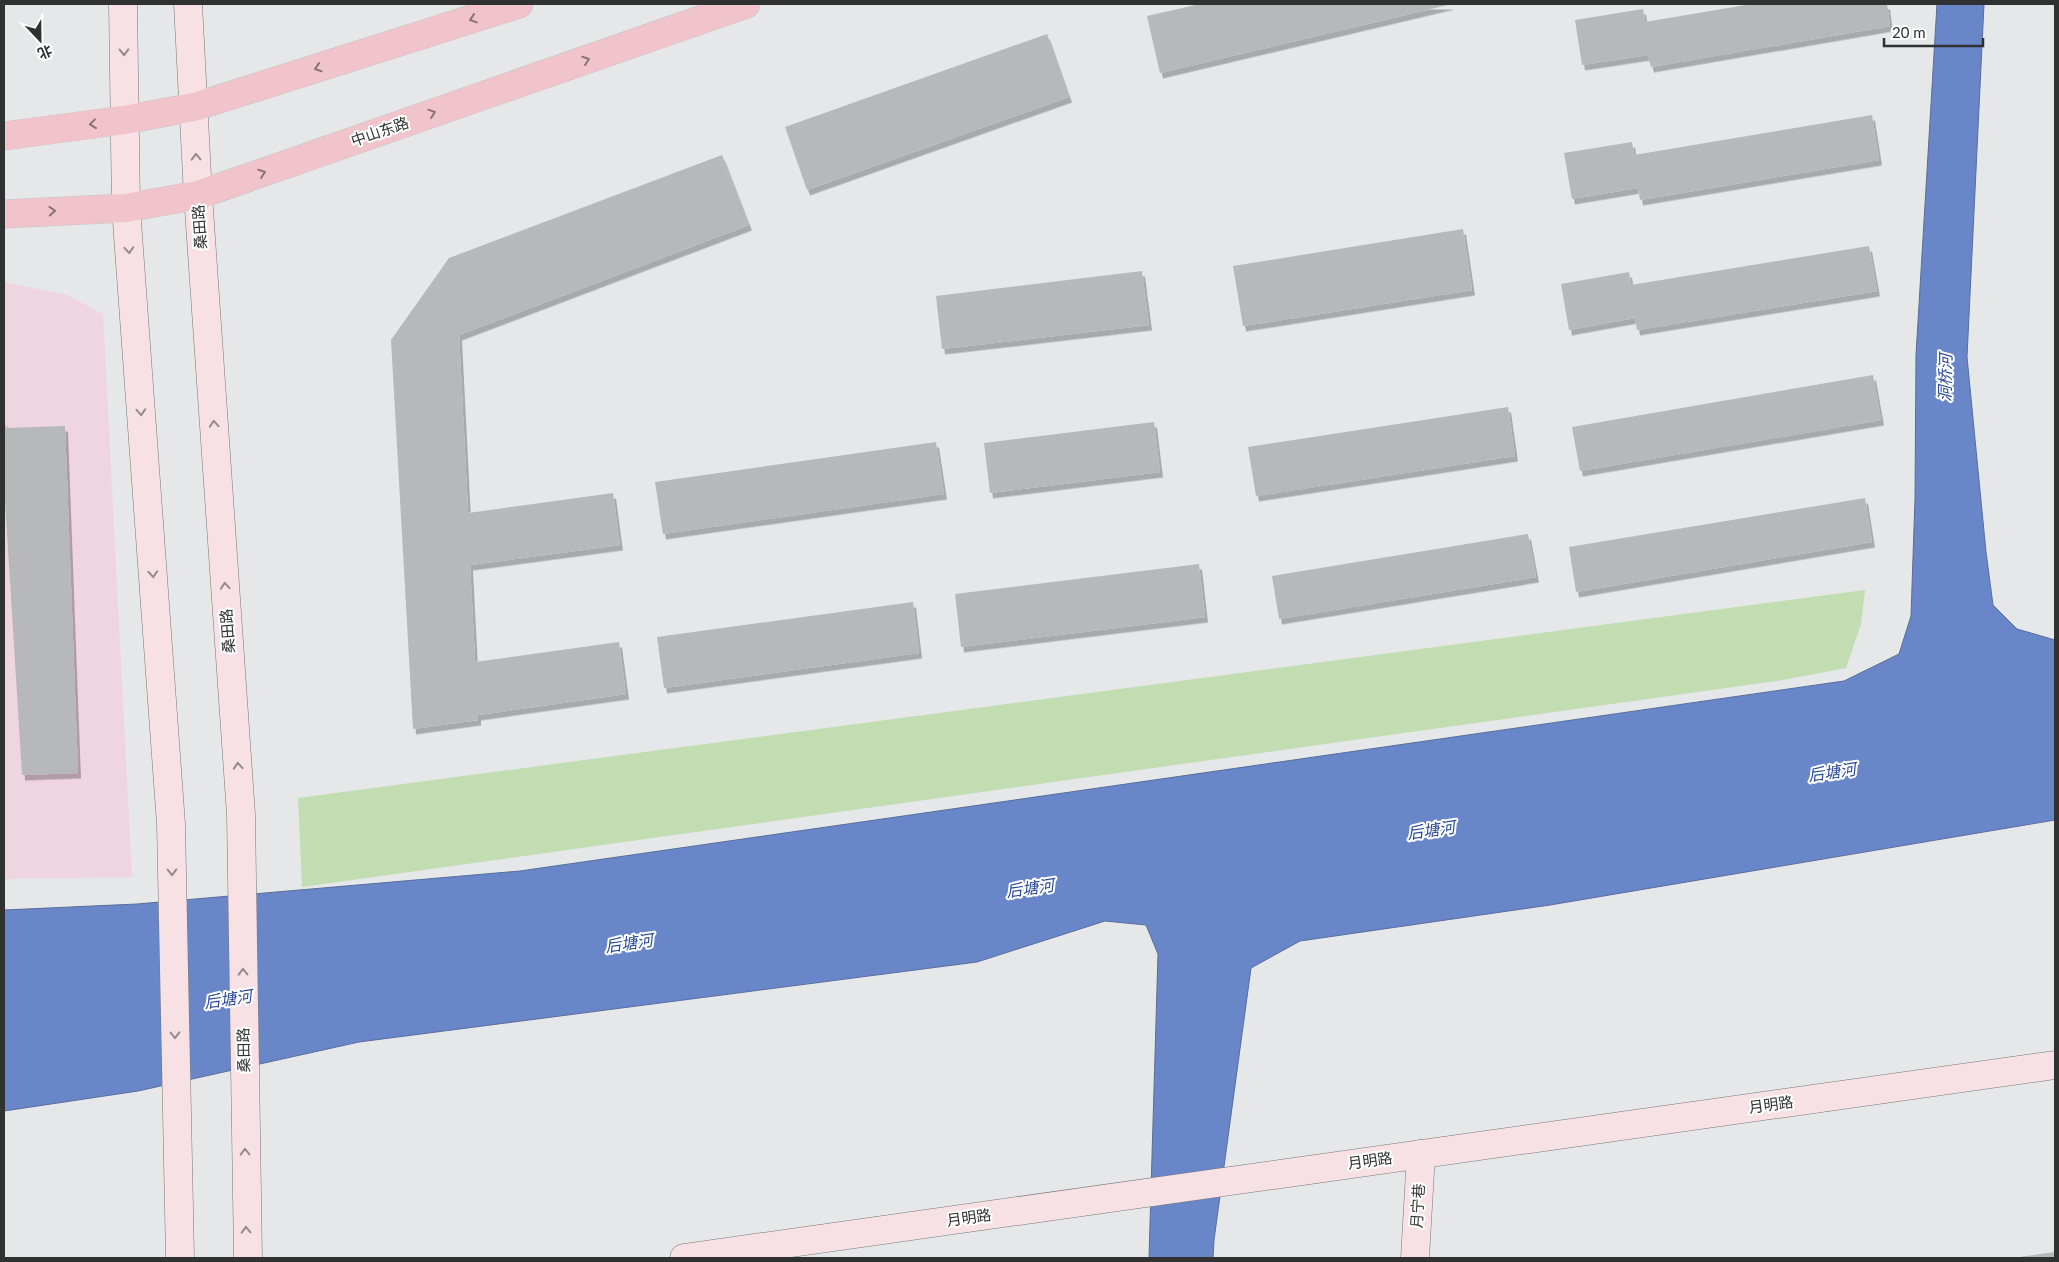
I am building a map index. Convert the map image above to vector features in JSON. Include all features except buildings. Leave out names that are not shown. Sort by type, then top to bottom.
[{"type":"main road","points":[[123,4],[126,208],[171,824],[180,1258]]},
{"type":"main road","name":"桑田路","points":[[188,4],[198,195],[241,815],[245,1201],[248,1258]]},
{"type":"main road","points":[[4,136],[124,120],[194,107],[519,4]]},
{"type":"main road","name":"中山东路","points":[[4,214],[126,208],[198,195],[746,4]]},
{"type":"main road","name":"月明路","points":[[684,1258],[2055,1064]]},
{"type":"main road","name":"月宁巷","points":[[1415,1258],[1421,1154]]},
{"type":"shaded area","points":[[4,282],[67,295],[103,314],[132,877],[4,879]]},
{"type":"green space","points":[[1865,590],[1861,624],[1846,668],[1783,680],[302,887],[298,798]]},
{"type":"water","points":[[1937,4],[1984,4],[1967,357],[1993,605],[2017,629],[2055,640],[2055,820],[1550,905],[1300,941],[1251,968],[1213,1258],[1149,1258],[1158,954],[1146,925],[1105,921],[977,962],[359,1042],[138,1091],[4,1111],[4,910],[137,904],[520,871],[1844,681],[1899,654],[1911,616],[1915,499],[1916,355]]},
{"type":"water label","name":"洞桥河","points":[[1945,378]]},
{"type":"water label","name":"后塘河","points":[[1832,772]]},
{"type":"water label","name":"后塘河","points":[[1431,830]]},
{"type":"water label","name":"后塘河","points":[[1030,888]]},
{"type":"water label","name":"后塘河","points":[[629,943]]},
{"type":"water label","name":"后塘河","points":[[228,999]]}]
